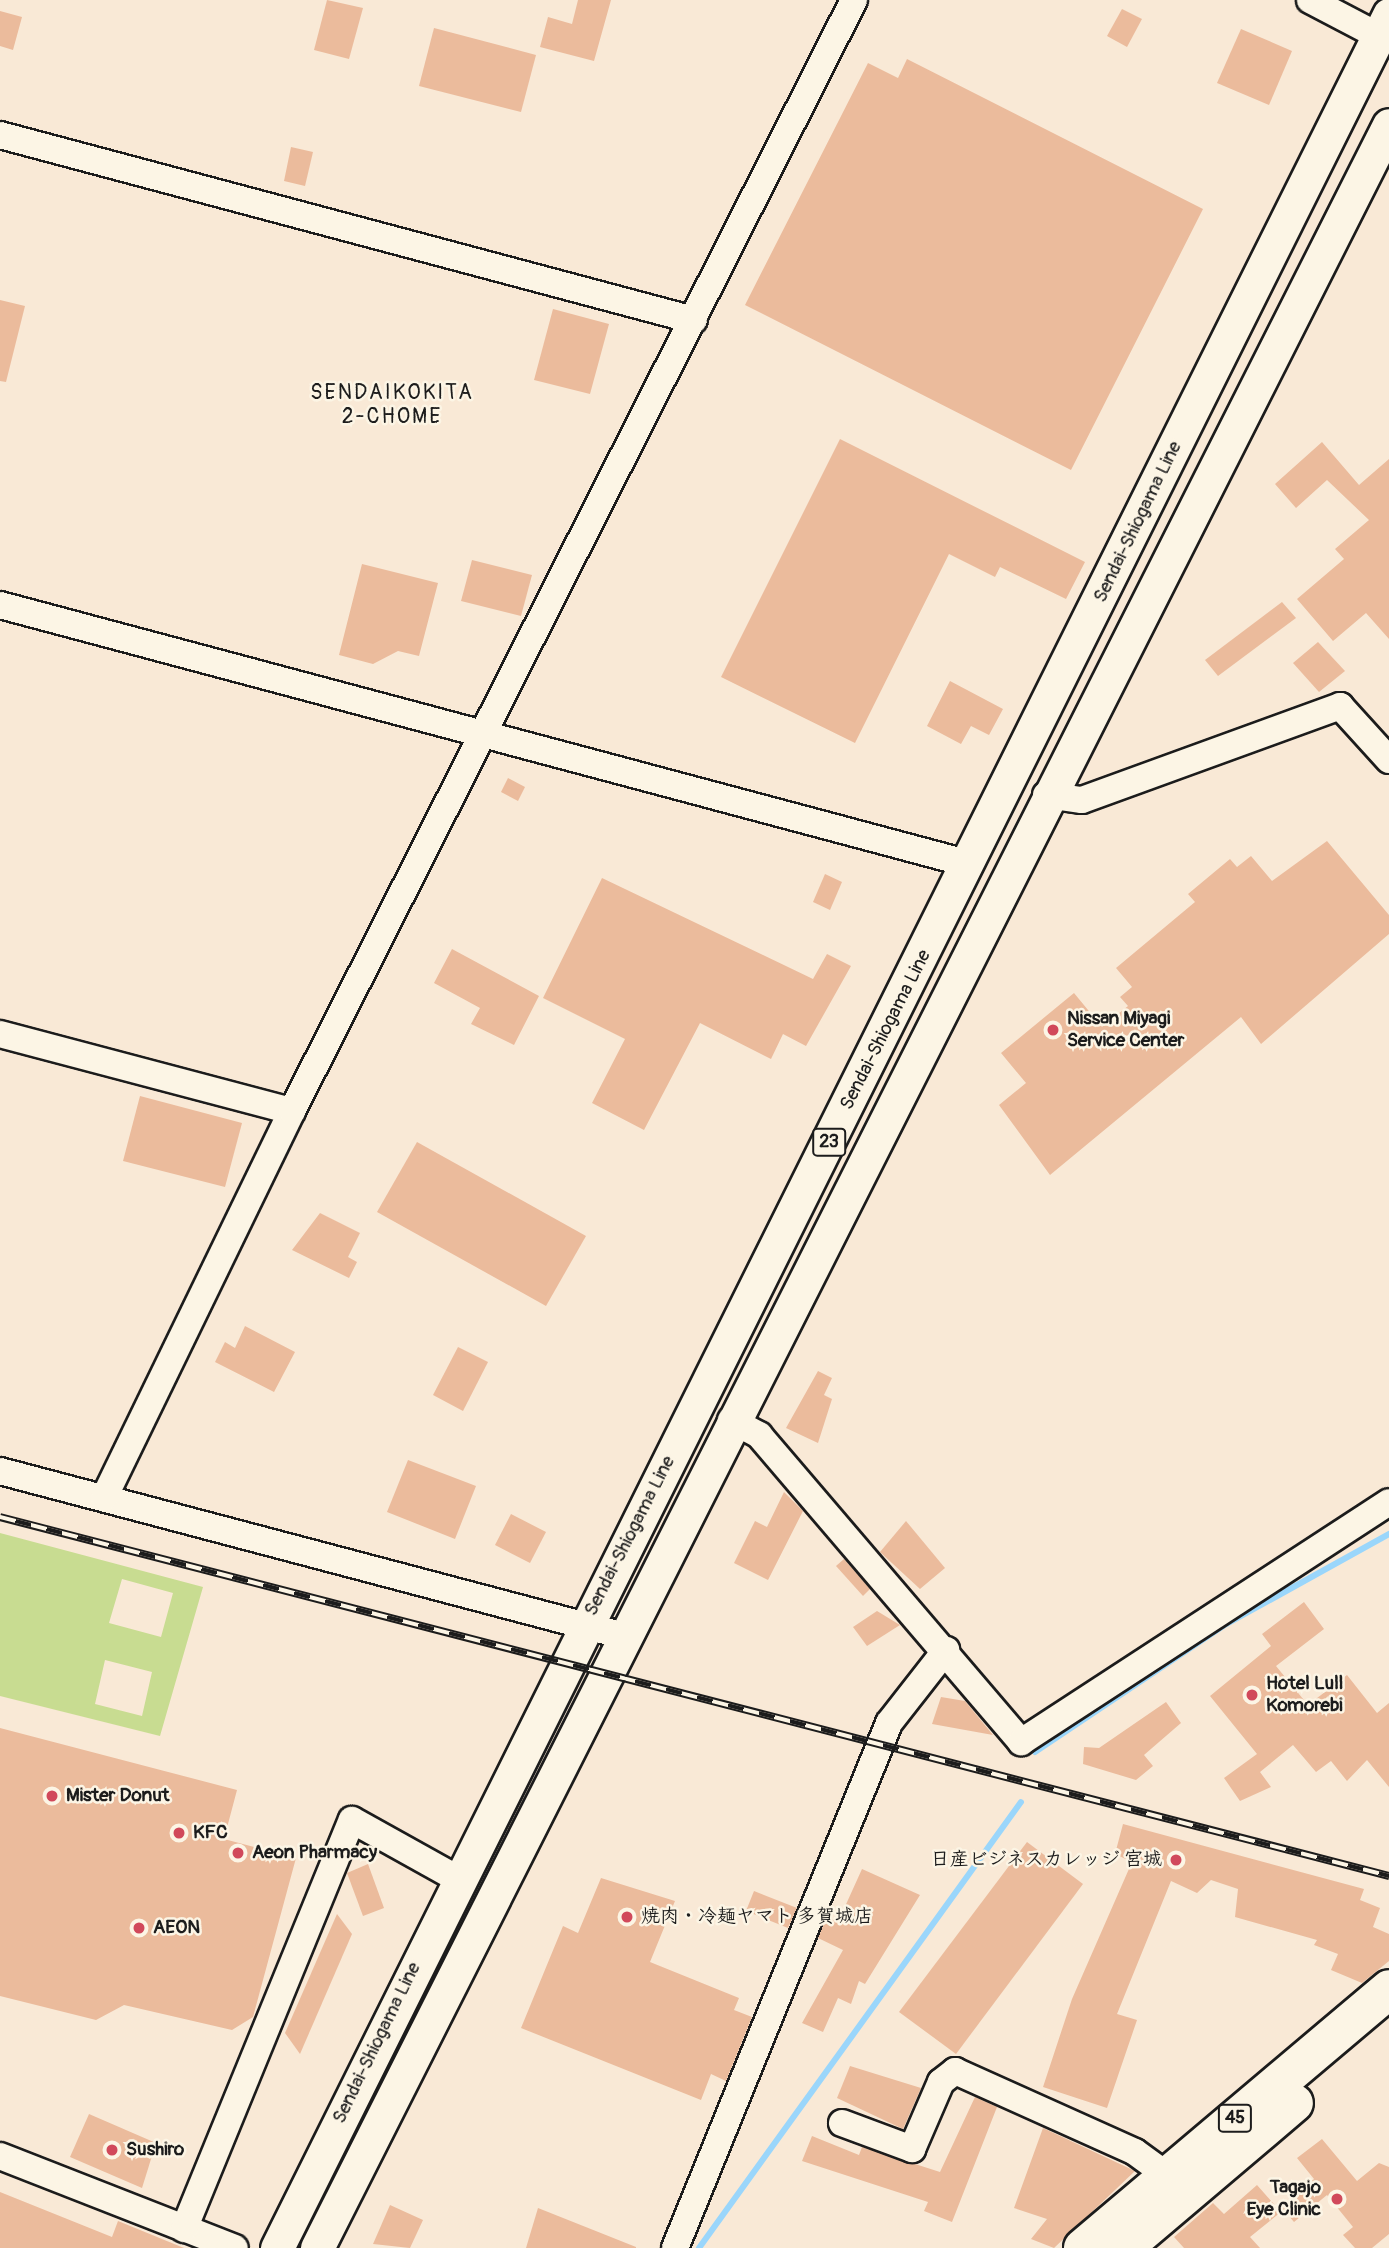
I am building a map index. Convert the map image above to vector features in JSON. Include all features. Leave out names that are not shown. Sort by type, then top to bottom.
[{"type":"highway","name":"45","points":[[1083,2248],[1389,1989]]},
{"type":"highway","name":"45","points":[[1123,2248],[1389,2022]]},
{"type":"main road","name":"Sendai-Shiogama Line","points":[[277,2248],[585,1624],[970,864],[1386,30]]},
{"type":"main road","name":"Sendai-Shiogama Line","points":[[317,2248],[1046,795],[1389,125]]},
{"type":"street","points":[[104,1499],[292,1111],[486,733],[854,0]]},
{"type":"street","points":[[1310,0],[1386,30]]},
{"type":"street","points":[[0,135],[694,320]]},
{"type":"street","points":[[0,605],[970,864]]},
{"type":"street","points":[[1046,795],[1082,800],[1340,706],[1389,760]]},
{"type":"street","points":[[0,1034],[292,1111]]},
{"type":"street","points":[[731,1420],[759,1435],[946,1650],[1021,1742],[1389,1502]]},
{"type":"street","points":[[0,1471],[624,1636]]},
{"type":"street","points":[[675,2248],[889,1723],[946,1650]]},
{"type":"street","points":[[184,2229],[352,1820],[458,1879]]},
{"type":"street","points":[[842,2123],[912,2149],[941,2082],[955,2071],[1135,2152],[1167,2175]]},
{"type":"street","points":[[0,2156],[235,2248]]},
{"type":"green space","points":[[0,1533],[203,1587],[160,1736],[0,1696]],"holes":[[[122,1579],[173,1593],[161,1637],[109,1623]],[[105,1660],[152,1672],[142,1716],[95,1704]]]},
{"type":"building","points":[[327,0],[363,8],[349,59],[314,50]]},
{"type":"building","points":[[578,0],[611,0],[594,61],[540,47],[548,17],[572,24]]},
{"type":"building","points":[[1122,9],[1142,19],[1127,47],[1107,36]]},
{"type":"building","points":[[0,11],[22,17],[13,50],[0,46]]},
{"type":"building","points":[[434,28],[536,55],[521,112],[419,86]]},
{"type":"building","points":[[1241,29],[1292,51],[1269,105],[1217,83]]},
{"type":"building","points":[[907,59],[1203,209],[1071,470],[745,305],[868,63],[898,78]]},
{"type":"building","points":[[291,147],[313,152],[305,186],[284,181]]},
{"type":"building","points":[[0,300],[25,306],[6,382],[0,381]]},
{"type":"building","points":[[553,309],[609,324],[590,394],[534,380]]},
{"type":"building","points":[[840,439],[1085,562],[1066,599],[1000,567],[995,577],[949,554],[855,743],[721,677]]},
{"type":"building","points":[[1322,442],[1359,485],[1389,459],[1389,639],[1366,613],[1333,641],[1297,599],[1344,559],[1335,549],[1369,520],[1327,480],[1296,508],[1275,484]]},
{"type":"building","points":[[472,560],[532,575],[521,616],[461,601]]},
{"type":"building","points":[[362,564],[438,583],[419,656],[398,651],[373,664],[339,655]]},
{"type":"building","points":[[1282,602],[1296,618],[1218,676],[1205,660]]},
{"type":"building","points":[[1318,642],[1345,671],[1319,692],[1293,663]]},
{"type":"building","points":[[950,681],[1003,709],[989,735],[971,726],[961,744],[927,726]]},
{"type":"building","points":[[508,778],[525,787],[518,801],[501,792]]},
{"type":"building","points":[[1327,841],[1389,915],[1389,934],[1261,1044],[1241,1017],[1050,1175],[999,1105],[1026,1083],[1001,1053],[1074,993],[1102,1027],[1128,1006],[1120,997],[1132,987],[1116,968],[1195,902],[1188,894],[1230,859],[1237,867],[1251,856],[1272,881]]},
{"type":"building","points":[[825,874],[842,882],[830,910],[813,902]]},
{"type":"building","points":[[602,878],[813,979],[827,954],[851,966],[806,1046],[783,1034],[771,1059],[700,1023],[644,1130],[592,1103],[625,1039],[543,998]]},
{"type":"building","points":[[452,949],[539,996],[514,1045],[471,1024],[480,1008],[434,983]]},
{"type":"building","points":[[140,1096],[242,1123],[225,1187],[123,1161]]},
{"type":"building","points":[[417,1142],[586,1236],[546,1306],[377,1212]]},
{"type":"building","points":[[320,1213],[360,1233],[348,1257],[357,1262],[349,1278],[292,1250]]},
{"type":"building","points":[[245,1326],[295,1352],[274,1392],[215,1362],[225,1342],[235,1348]]},
{"type":"building","points":[[458,1347],[488,1362],[463,1411],[433,1395]]},
{"type":"building","points":[[818,1371],[832,1378],[824,1395],[832,1399],[818,1443],[786,1428]]},
{"type":"building","points":[[408,1460],[476,1486],[455,1539],[387,1512]]},
{"type":"building","points":[[784,1492],[803,1511],[768,1580],[734,1563],[755,1521],[767,1527]]},
{"type":"building","points":[[511,1514],[546,1532],[530,1563],[495,1545]]},
{"type":"building","points":[[906,1521],[945,1568],[920,1589],[880,1552]]},
{"type":"building","points":[[844,1559],[870,1589],[863,1596],[836,1566]]},
{"type":"building","points":[[1304,1602],[1324,1629],[1276,1666],[1308,1705],[1347,1675],[1377,1713],[1389,1703],[1389,1787],[1367,1760],[1347,1781],[1331,1761],[1316,1772],[1293,1745],[1260,1772],[1271,1787],[1240,1801],[1224,1778],[1257,1754],[1210,1696],[1271,1646],[1262,1634]]},
{"type":"building","points":[[877,1611],[900,1625],[867,1646],[853,1627]]},
{"type":"building","points":[[941,1697],[965,1701],[993,1735],[932,1724]]},
{"type":"building","points":[[1166,1702],[1181,1723],[1144,1755],[1153,1766],[1136,1780],[1083,1764],[1084,1747],[1099,1748]]},
{"type":"building","name":"AEON","points":[[0,1728],[237,1790],[224,1839],[296,1858],[253,2017],[232,2030],[124,2005],[96,2020],[0,1996]]},
{"type":"building","points":[[1123,1824],[1364,1889],[1360,1900],[1380,1908],[1373,1927],[1389,1934],[1389,1961],[1362,1983],[1331,1970],[1338,1954],[1314,1945],[1317,1940],[1235,1917],[1238,1889],[1211,1880],[1197,1893],[1171,1881],[1117,2014],[1137,2020],[1107,2108],[1043,2087],[1072,1999],[1132,1862],[1115,1854]]},
{"type":"building","points":[[1027,1842],[1083,1884],[956,2054],[899,2012]]},
{"type":"building","points":[[368,1864],[384,1908],[363,1916],[347,1873]]},
{"type":"building","points":[[862,1869],[920,1895],[865,1984],[859,1981],[851,2004],[838,1998],[823,2032],[802,2023],[843,1950],[818,1938],[827,1916],[838,1922]]},
{"type":"building","points":[[601,1878],[675,1901],[650,1962],[739,1998],[734,2010],[752,2017],[726,2081],[711,2074],[701,2100],[521,2028],[563,1926],[578,1933]]},
{"type":"building","points":[[754,1891],[797,1908],[788,1928],[746,1911]]},
{"type":"building","points":[[337,1914],[352,1934],[300,2054],[285,2033]]},
{"type":"building","points":[[850,2066],[921,2088],[903,2129],[837,2098]]},
{"type":"building","points":[[975,2097],[997,2107],[952,2222],[924,2211],[928,2202],[802,2161],[812,2136],[859,2155],[862,2147],[940,2172]]},
{"type":"building","points":[[89,2114],[156,2143],[142,2188],[70,2157]]},
{"type":"building","points":[[1043,2128],[1135,2171],[1054,2248],[1031,2239],[1047,2219],[1014,2208]]},
{"type":"building","points":[[1322,2139],[1357,2181],[1379,2163],[1389,2167],[1389,2234],[1372,2248],[1355,2248],[1343,2235],[1353,2227],[1327,2195],[1294,2222],[1281,2207],[1314,2179],[1297,2158]]},
{"type":"building","points":[[1257,2185],[1281,2212],[1250,2237],[1260,2248],[1184,2248],[1174,2237],[1213,2203],[1224,2214]]},
{"type":"building","points":[[0,2192],[112,2237],[118,2221],[184,2248],[0,2248]]},
{"type":"building","points":[[390,2205],[423,2220],[410,2248],[373,2244]]},
{"type":"building","points":[[538,2208],[636,2247],[636,2248],[526,2248]]},
{"type":"waterway","points":[[1035,1752],[1223,1626],[1389,1534]]},
{"type":"waterway","points":[[699,2248],[1021,1802]]},
{"type":"railway","points":[[0,1517],[1389,1876]]},
{"type":"place","name":"Nissan Miyagi Service Center","points":[[1053,1030]]},
{"type":"place","name":"Hotel Lull Komorebi","points":[[1252,1695]]},
{"type":"place","name":"Mister Donut","points":[[52,1796]]},
{"type":"place","name":"KFC","points":[[179,1833]]},
{"type":"place","name":"Aeon Pharmacy","points":[[238,1853]]},
{"type":"place","name":"日産ビジネスカレッジ 宮城","points":[[1176,1860]]},
{"type":"place","name":"焼肉・冷麺ヤマト 多賀城店","points":[[627,1917]]},
{"type":"place","name":"AEON","points":[[139,1928]]},
{"type":"place","name":"Sushiro","points":[[112,2150]]},
{"type":"place","name":"Tagajo Eye Clinic","points":[[1337,2199]]},
{"type":"district","name":"SENDAIKOKITA 2-CHOME","points":[[392,405]]}]
